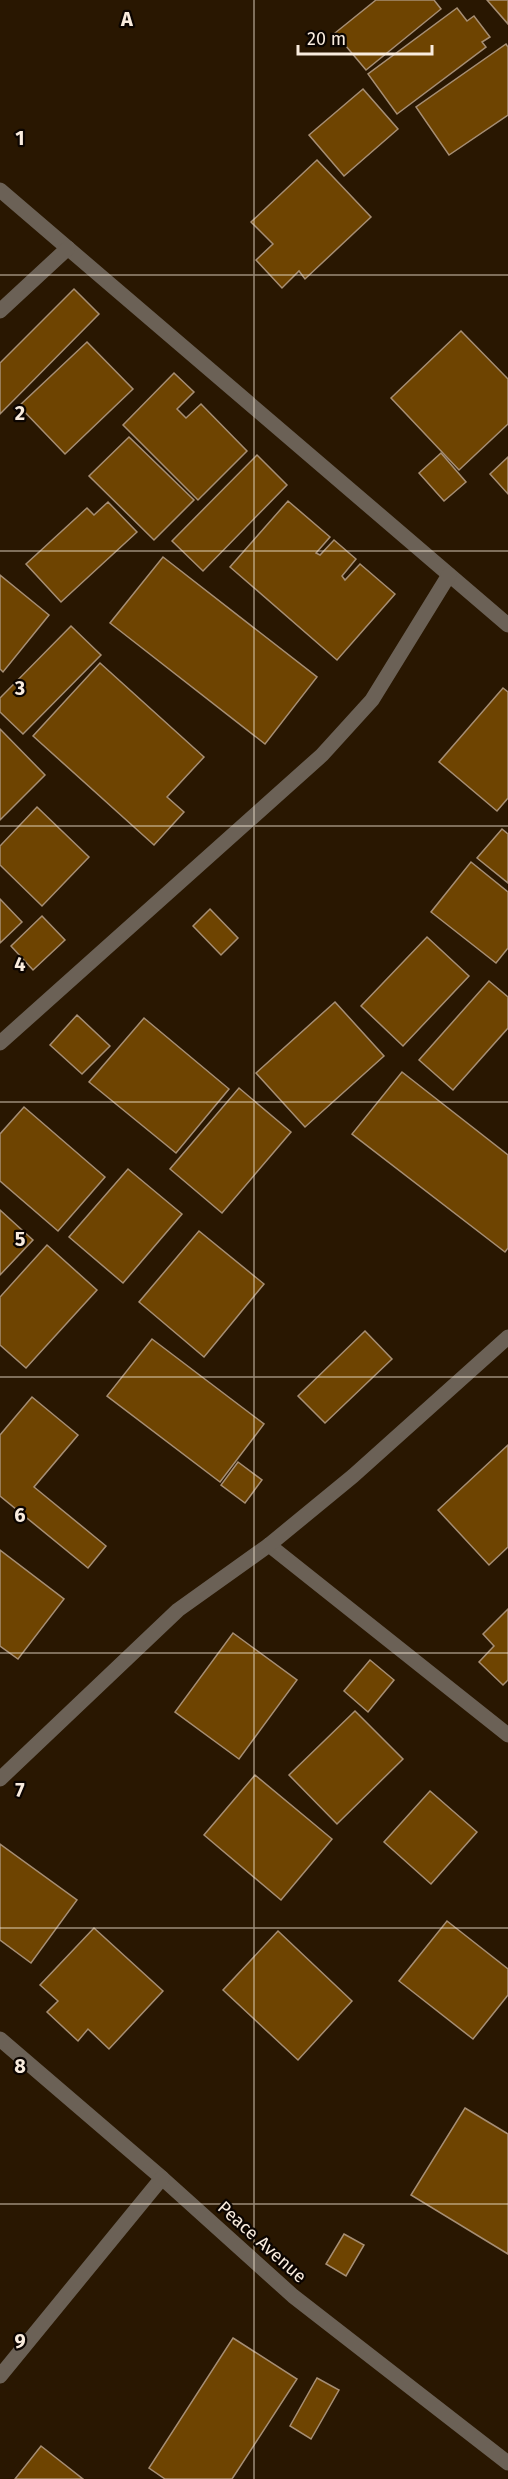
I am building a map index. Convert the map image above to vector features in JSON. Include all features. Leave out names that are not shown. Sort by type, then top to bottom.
[{"type":"street","points":[[0,190],[508,625]]},
{"type":"street","points":[[0,311],[68,248]]},
{"type":"street","points":[[0,1043],[321,755],[372,699],[449,575]]},
{"type":"street","points":[[0,1779],[178,1610],[268,1545],[353,1476],[508,1337]]},
{"type":"street","points":[[268,1545],[508,1735]]},
{"type":"street","name":"Peace Avenue","points":[[0,2039],[162,2178],[293,2296],[508,2463]]},
{"type":"street","points":[[0,2376],[162,2178]]},
{"type":"building","points":[[376,0],[434,0],[441,9],[366,70],[335,33]]},
{"type":"building","points":[[487,0],[508,0],[508,24]]},
{"type":"building","points":[[457,8],[467,21],[474,16],[490,37],[482,42],[486,47],[397,114],[368,74]]},
{"type":"building","points":[[506,44],[508,47],[508,115],[449,155],[416,107]]},
{"type":"building","points":[[363,89],[398,129],[344,176],[309,135]]},
{"type":"building","points":[[317,160],[371,217],[305,279],[299,271],[282,288],[256,260],[273,244],[251,222]]},
{"type":"building","points":[[74,289],[99,314],[0,414],[0,363]]},
{"type":"building","points":[[461,331],[508,379],[508,424],[459,470],[391,398]]},
{"type":"building","points":[[87,342],[133,389],[65,454],[19,406]]},
{"type":"building","points":[[174,373],[194,392],[177,409],[186,418],[201,404],[247,451],[198,500],[123,425]]},
{"type":"building","points":[[129,437],[194,500],[154,540],[89,476]]},
{"type":"building","points":[[441,453],[466,482],[444,501],[419,473]]},
{"type":"building","points":[[257,455],[287,485],[203,571],[172,541]]},
{"type":"building","points":[[508,457],[508,494],[490,474]]},
{"type":"building","points":[[288,501],[330,537],[316,553],[320,555],[334,540],[356,559],[342,576],[345,580],[360,564],[395,594],[337,660],[230,567]]},
{"type":"building","points":[[108,502],[137,532],[61,602],[26,564],[87,508],[94,515]]},
{"type":"building","points":[[163,557],[317,677],[265,744],[110,623]]},
{"type":"building","points":[[0,575],[49,615],[3,672],[0,669]]},
{"type":"building","points":[[71,626],[101,655],[23,734],[0,712],[0,698]]},
{"type":"building","points":[[100,663],[204,757],[167,797],[184,812],[154,845],[33,736]]},
{"type":"building","points":[[503,688],[508,692],[508,798],[497,811],[439,762]]},
{"type":"building","points":[[0,729],[45,775],[0,820]]},
{"type":"building","points":[[37,807],[89,857],[42,906],[0,865],[0,846]]},
{"type":"building","points":[[502,829],[508,834],[508,883],[477,858]]},
{"type":"building","points":[[471,862],[508,892],[508,948],[496,963],[431,912]]},
{"type":"building","points":[[0,899],[22,922],[0,943]]},
{"type":"building","points":[[210,909],[238,938],[221,955],[193,926]]},
{"type":"building","points":[[42,916],[65,940],[33,970],[11,946]]},
{"type":"building","points":[[427,937],[469,976],[403,1046],[361,1006]]},
{"type":"building","points":[[489,981],[508,997],[508,1028],[453,1090],[419,1060]]},
{"type":"building","points":[[335,1002],[384,1056],[305,1127],[256,1073]]},
{"type":"building","points":[[77,1015],[110,1046],[82,1074],[50,1045]]},
{"type":"building","points":[[144,1018],[229,1089],[176,1153],[89,1082]]},
{"type":"building","points":[[402,1072],[508,1155],[508,1248],[505,1252],[352,1134]]},
{"type":"building","points":[[239,1088],[291,1132],[222,1213],[170,1169]]},
{"type":"building","points":[[24,1107],[105,1177],[58,1231],[0,1181],[0,1134]]},
{"type":"building","points":[[128,1169],[182,1214],[123,1283],[69,1237]]},
{"type":"building","points":[[0,1210],[33,1240],[0,1275]]},
{"type":"building","points":[[199,1231],[264,1284],[204,1357],[139,1302]]},
{"type":"building","points":[[47,1245],[97,1290],[26,1368],[0,1345],[0,1297]]},
{"type":"building","points":[[365,1331],[392,1359],[325,1423],[298,1396]]},
{"type":"building","points":[[152,1339],[264,1424],[220,1482],[107,1396]]},
{"type":"building","points":[[32,1397],[78,1435],[34,1487],[106,1546],[88,1568],[0,1496],[0,1435]]},
{"type":"building","points":[[508,1445],[508,1547],[489,1565],[438,1510]]},
{"type":"building","points":[[238,1462],[262,1480],[245,1503],[221,1485]]},
{"type":"building","points":[[0,1550],[64,1599],[18,1659],[0,1646]]},
{"type":"building","points":[[508,1609],[508,1680],[503,1685],[479,1662],[494,1646],[483,1634]]},
{"type":"building","points":[[233,1633],[297,1680],[239,1759],[175,1712]]},
{"type":"building","points":[[370,1660],[394,1680],[368,1712],[344,1691]]},
{"type":"building","points":[[355,1711],[403,1759],[337,1824],[289,1775]]},
{"type":"building","points":[[255,1775],[332,1839],[281,1900],[204,1835]]},
{"type":"building","points":[[430,1791],[477,1832],[431,1884],[384,1842]]},
{"type":"building","points":[[0,1844],[77,1900],[31,1963],[0,1940]]},
{"type":"building","points":[[447,1921],[508,1969],[508,1995],[473,2039],[399,1981]]},
{"type":"building","points":[[94,1928],[163,1991],[109,2049],[88,2029],[78,2041],[47,2012],[58,2001],[40,1985]]},
{"type":"building","points":[[278,1931],[352,2001],[298,2060],[223,1990]]},
{"type":"building","points":[[465,2108],[508,2134],[508,2254],[411,2195]]},
{"type":"building","points":[[344,2234],[364,2245],[346,2276],[326,2264]]},
{"type":"building","points":[[233,2338],[297,2379],[232,2479],[165,2479],[149,2468]]},
{"type":"building","points":[[317,2378],[339,2390],[311,2439],[290,2426]]},
{"type":"building","points":[[41,2446],[83,2479],[15,2479]]}]
